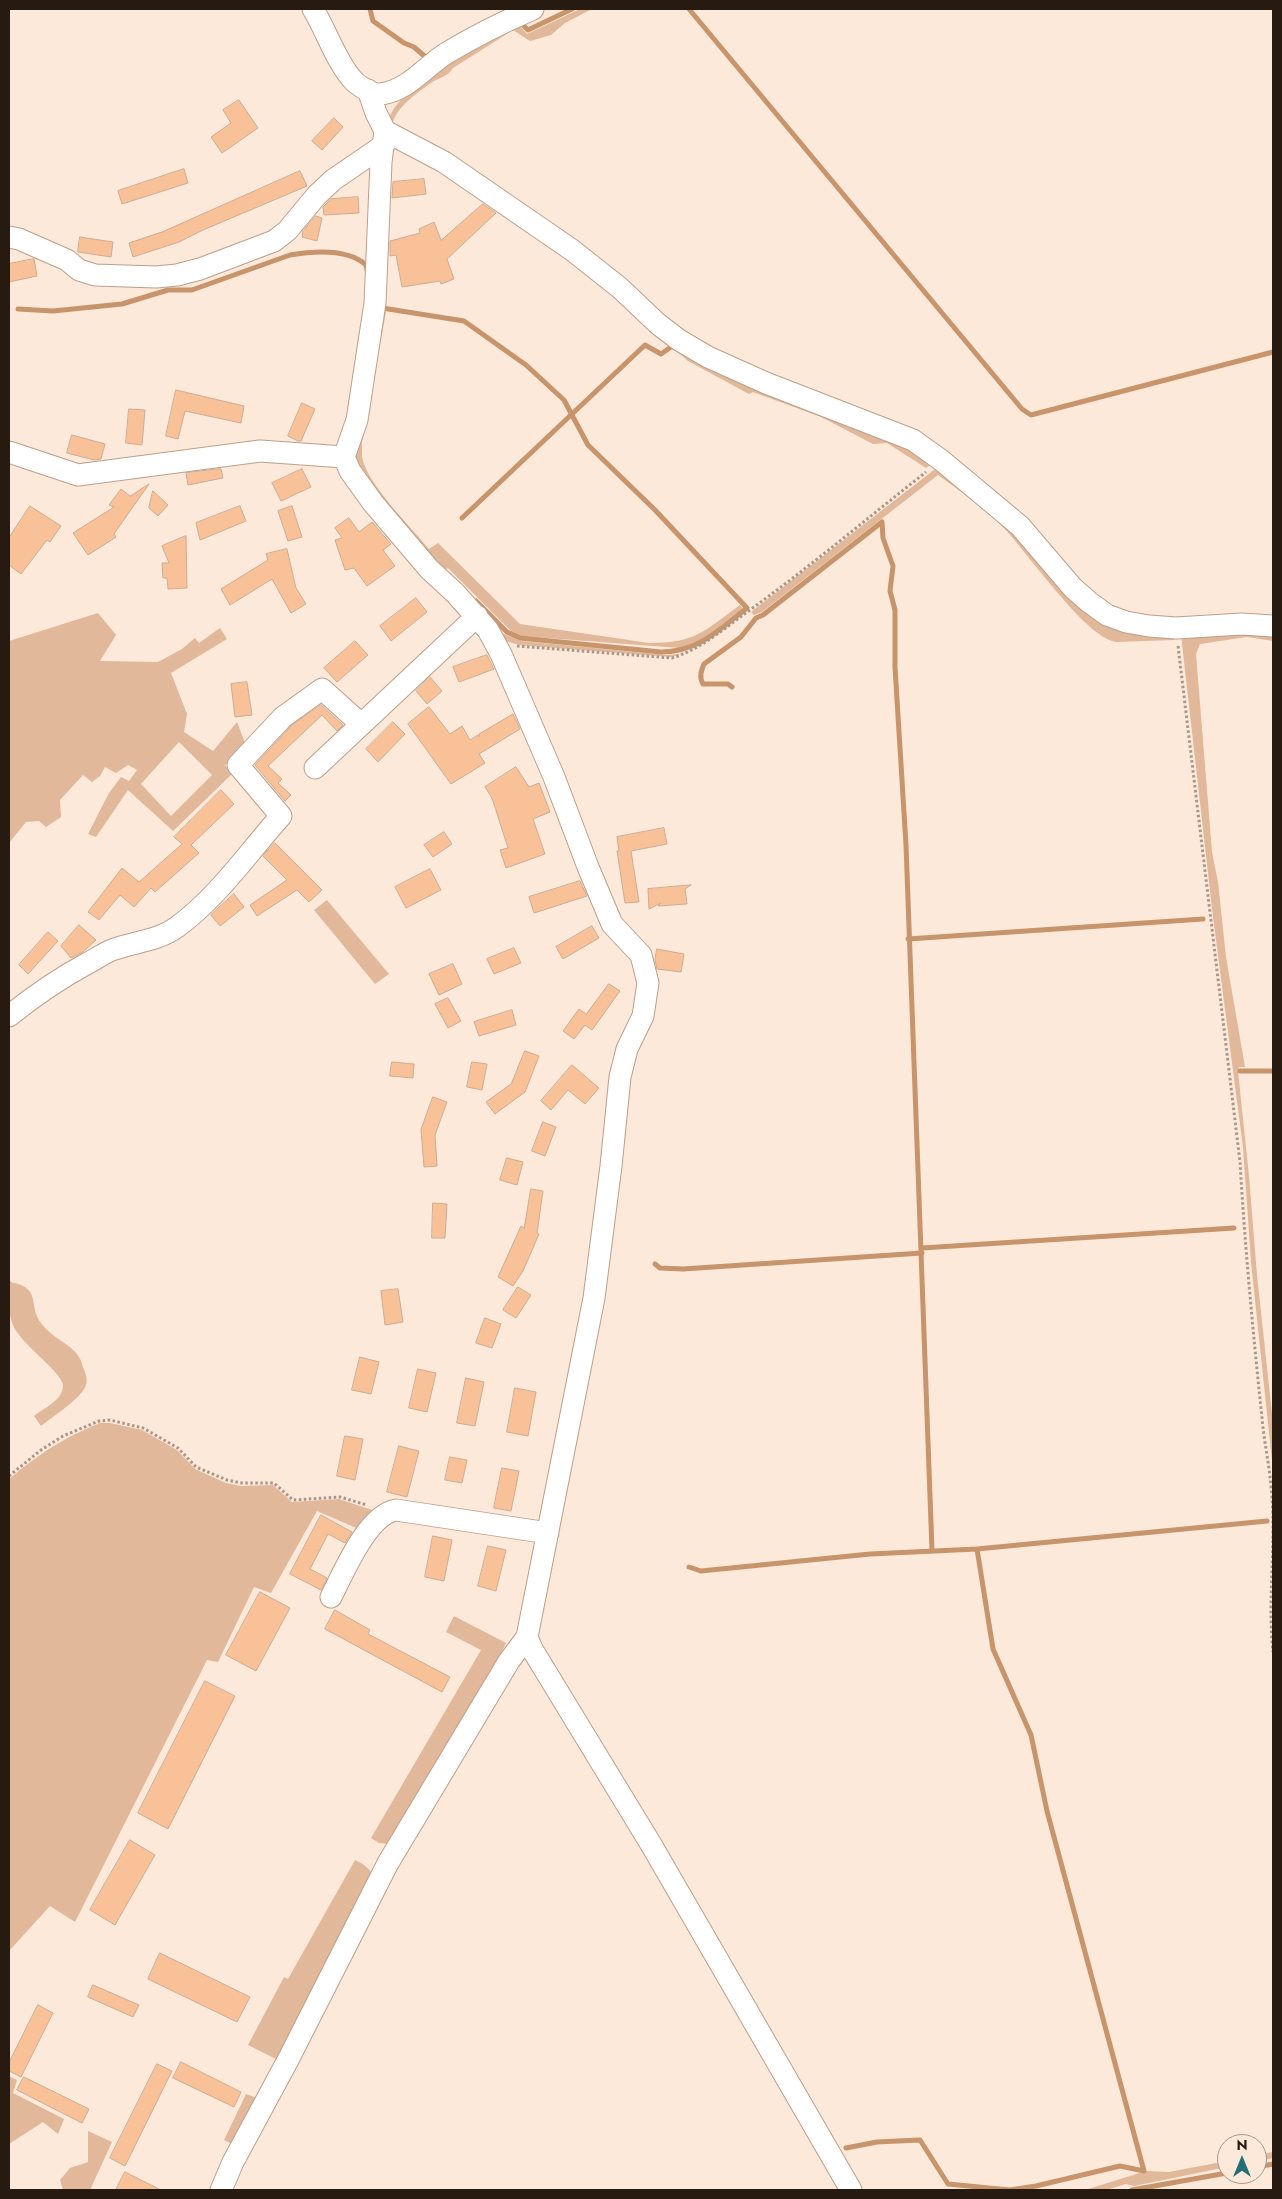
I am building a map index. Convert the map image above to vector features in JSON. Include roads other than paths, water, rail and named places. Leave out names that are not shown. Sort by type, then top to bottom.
[{"type":"street","points":[[313,9],[352,80],[368,90],[379,94],[392,92],[415,80],[443,56],[469,40],[533,9]]},
{"type":"street","points":[[221,2190],[233,2162],[288,2060],[388,1863],[509,1661],[527,1637],[594,1298],[612,1166],[620,1077],[628,1048],[644,1016],[648,982],[641,955],[612,924],[588,868],[554,777],[494,640],[477,616],[429,569],[373,503],[350,471],[344,457],[357,420],[375,303],[384,138],[368,90]]},
{"type":"street","points":[[9,237],[59,256],[79,270],[95,275],[156,277],[177,275],[274,241],[288,230],[317,195],[333,180],[384,138]]},
{"type":"street","points":[[384,138],[444,162],[572,250],[620,288],[658,324],[679,340],[708,357],[766,383],[913,440],[941,460],[1020,526],[1089,602],[1107,615],[1126,622],[1176,628],[1242,624],[1273,626]]},
{"type":"street","points":[[9,452],[78,475],[260,451],[344,457]]},
{"type":"street","points":[[316,768],[477,616]]},
{"type":"street","points":[[9,1016],[66,975],[112,950],[166,934],[177,928],[229,880],[250,851],[281,816],[238,764],[283,717],[322,689],[361,724]]},
{"type":"street","points":[[331,1597],[359,1544],[387,1511],[396,1510],[548,1533]]},
{"type":"street","points":[[527,1637],[532,1650],[652,1846],[851,2190]]},
{"type":"waterway","points":[[370,9],[373,21],[404,43],[414,47],[429,60]]},
{"type":"waterway","points":[[519,21],[528,30],[572,9]]},
{"type":"waterway","points":[[689,9],[1022,409],[1031,415],[1273,352]]},
{"type":"waterway","points":[[18,309],[53,311],[122,304],[168,290],[192,290],[290,255],[320,252],[340,253],[366,265],[367,270]]},
{"type":"waterway","points":[[382,308],[464,321],[526,365],[564,400],[588,445],[655,510],[747,608],[717,632],[697,644],[674,651],[661,652],[520,638],[507,632],[476,601]]},
{"type":"waterway","points":[[462,518],[645,345],[661,354],[671,347]]},
{"type":"waterway","points":[[882,522],[883,538],[893,566],[890,591],[895,610],[895,667],[906,845],[932,1550]]},
{"type":"waterway","points":[[732,687],[728,684],[703,684],[701,674],[704,664],[741,637],[756,618],[763,615],[882,522]]},
{"type":"waterway","points":[[908,939],[1203,919]]},
{"type":"waterway","points":[[1240,1071],[1273,1071]]},
{"type":"waterway","points":[[922,1248],[1234,1228]]},
{"type":"waterway","points":[[655,1264],[660,1268],[683,1269],[922,1253]]},
{"type":"waterway","points":[[689,1567],[701,1571],[870,1554],[977,1549],[1267,1521]]},
{"type":"waterway","points":[[846,2148],[877,2142],[920,2140],[948,2184],[1010,2190],[1036,2186],[1120,2166],[1144,2171],[1047,1811],[1031,1735],[993,1649],[977,1549]]},
{"type":"waterway","points":[[1267,2165],[1273,2164]]},
{"type":"waterway","points":[[1132,2190],[1217,2175]]}]
